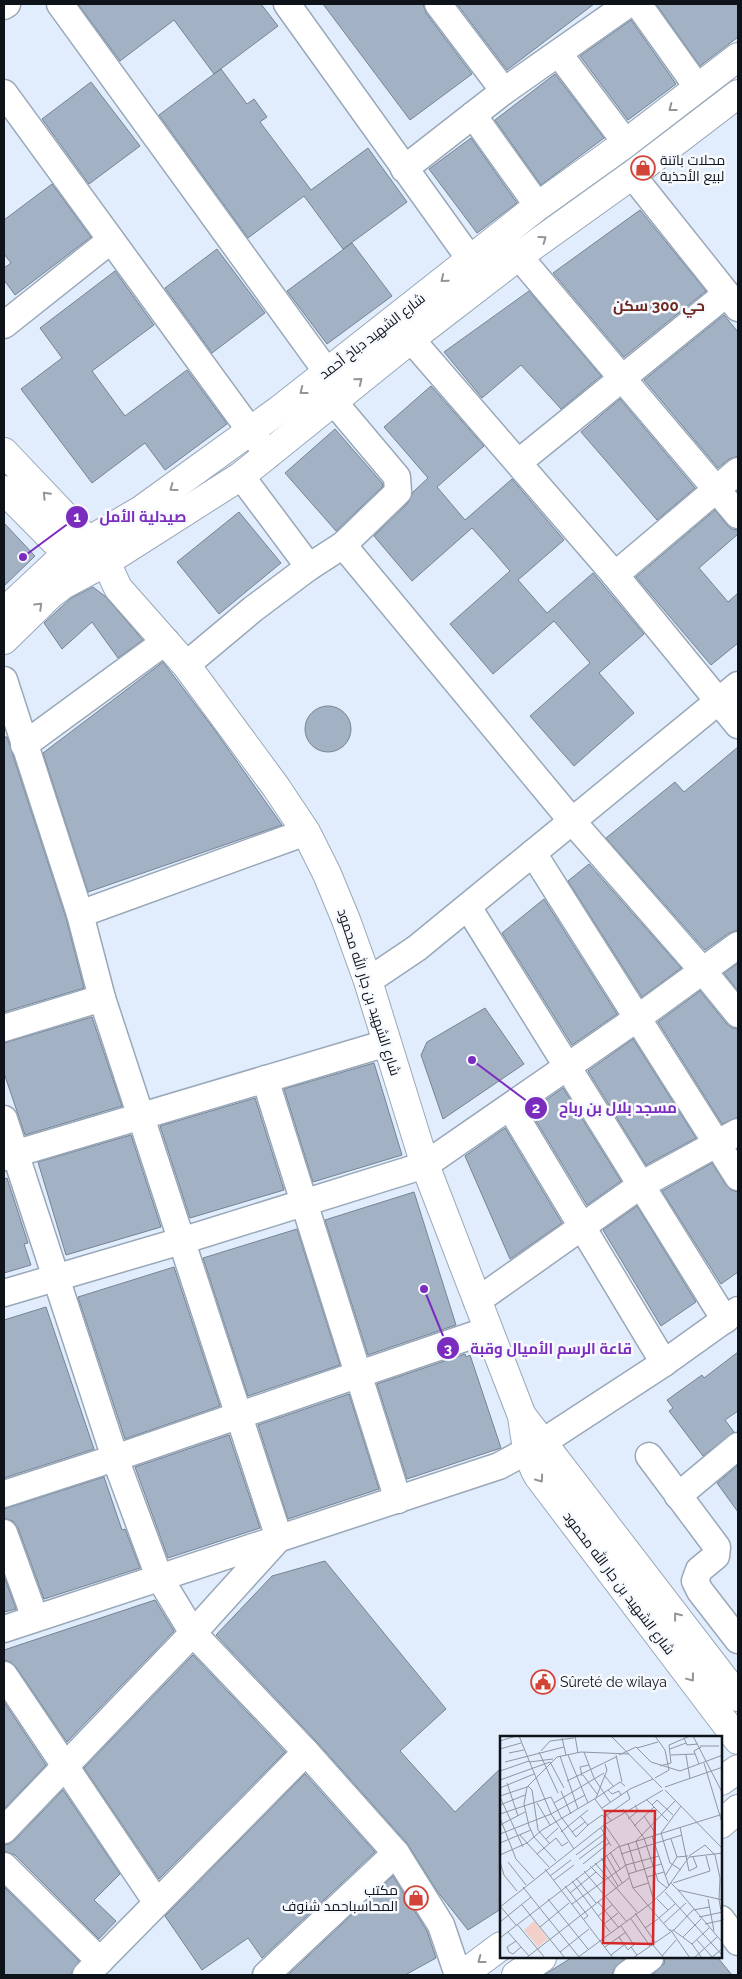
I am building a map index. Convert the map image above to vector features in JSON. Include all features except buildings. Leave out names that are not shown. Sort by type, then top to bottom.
[{"type":"street","points":[[60,4],[327,372]]},
{"type":"street","points":[[287,4],[470,259]]},
{"type":"street","points":[[438,4],[504,91]]},
{"type":"street","points":[[404,169],[504,91],[628,4]]},
{"type":"street","points":[[638,4],[698,88]]},
{"type":"street","points":[[559,54],[626,143]]},
{"type":"street","name":"شارع الشهيد دباخ أحمد","points":[[4,640],[51,594],[63,585],[96,567],[241,476],[334,401],[470,259],[738,57]]},
{"type":"street","points":[[4,92],[268,454]]},
{"type":"street","name":"شارع الشهيد دباخ أحمد","points":[[4,612],[78,547],[141,510],[327,372],[402,329],[519,256],[738,94]]},
{"type":"street","points":[[473,115],[538,206]]},
{"type":"street","points":[[519,462],[623,378],[732,301],[632,174]]},
{"type":"street","points":[[501,235],[738,515]]},
{"type":"street","points":[[4,324],[112,240]]},
{"type":"street","points":[[402,329],[615,575],[738,725]]},
{"type":"street","points":[[186,665],[253,609],[308,567],[343,545],[398,492],[397,477],[334,401]]},
{"type":"street","name":"شارع الشهيد بن جار الله محمود","points":[[4,452],[78,547],[118,588],[186,665],[276,787],[306,832],[327,874],[346,920],[368,981],[425,1165],[535,1447],[738,1697]]},
{"type":"street","points":[[615,575],[738,471]]},
{"type":"street","points":[[241,476],[308,567]]},
{"type":"street","name":"شارع الشهيد بن جار الله محمود","points":[[4,490],[78,547]]},
{"type":"street","points":[[343,545],[572,821],[703,971],[738,1014]]},
{"type":"street","points":[[24,745],[166,641]]},
{"type":"street","points":[[4,680],[80,914],[102,998],[279,1538]]},
{"type":"street","points":[[368,981],[417,948],[738,685]]},
{"type":"street","points":[[80,914],[306,832]]},
{"type":"street","points":[[533,853],[639,1018],[728,1138],[738,1177]]},
{"type":"street","points":[[4,1630],[35,1618],[499,1466],[535,1447],[664,1363],[731,1315],[641,1185],[468,907]]},
{"type":"street","points":[[4,1293],[181,1241],[425,1165],[639,1018],[738,945]]},
{"type":"street","points":[[4,1028],[102,998]]},
{"type":"street","points":[[9,1156],[387,1043]]},
{"type":"street","points":[[265,1079],[398,1500]]},
{"type":"street","points":[[510,1107],[664,1363]]},
{"type":"street","points":[[4,1119],[9,1156],[56,1277],[116,1458],[159,1577],[193,1633],[306,1752],[396,1853],[441,1925],[460,1975],[500,1947]]},
{"type":"street","points":[[477,1301],[641,1185],[728,1138]]},
{"type":"street","points":[[4,1494],[116,1458],[488,1330]]},
{"type":"street","points":[[678,1496],[738,1446]]},
{"type":"street","name":"شارع الشهيد بن جار الله محمود","points":[[535,1447],[538,1476],[738,1740]]},
{"type":"street","points":[[649,1456],[714,1543],[728,1548]]},
{"type":"street","points":[[4,1533],[35,1618]]},
{"type":"street","points":[[4,1830],[193,1633],[279,1538]]},
{"type":"street","points":[[728,1548],[699,1570],[695,1581],[738,1640]]},
{"type":"street","points":[[4,1675],[157,1903]]},
{"type":"street","points":[[4,1866],[93,1968],[306,1752]]},
{"type":"street","points":[[722,1780],[738,1769]]},
{"type":"street","points":[[722,1823],[738,1809]]},
{"type":"street","points":[[266,1975],[396,1853]]},
{"type":"street","points":[[722,1920],[738,1942]]},
{"type":"street","points":[[516,1975],[540,1959]]},
{"type":"street","points":[[627,1975],[650,1959]]},
{"type":"street","points":[[652,1959],[664,1975]]},
{"type":"place","name":"محلات باتنة لبيع الأحذية","points":[[643,168]]},
{"type":"place","name":"صيدلية الأمل","points":[[23,557]]},
{"type":"place","name":"مسجد بلال بن رباح","points":[[472,1060]]},
{"type":"place","name":"قاعة الرسم الأميال وقبة","points":[[424,1289]]},
{"type":"place","name":"Sûreté de wilaya","points":[[543,1682]]},
{"type":"place","name":"مكتب المحاسباحمد شنوف","points":[[416,1898]]},
{"type":"district","name":"حي 300 سكن","points":[[659,306]]}]
